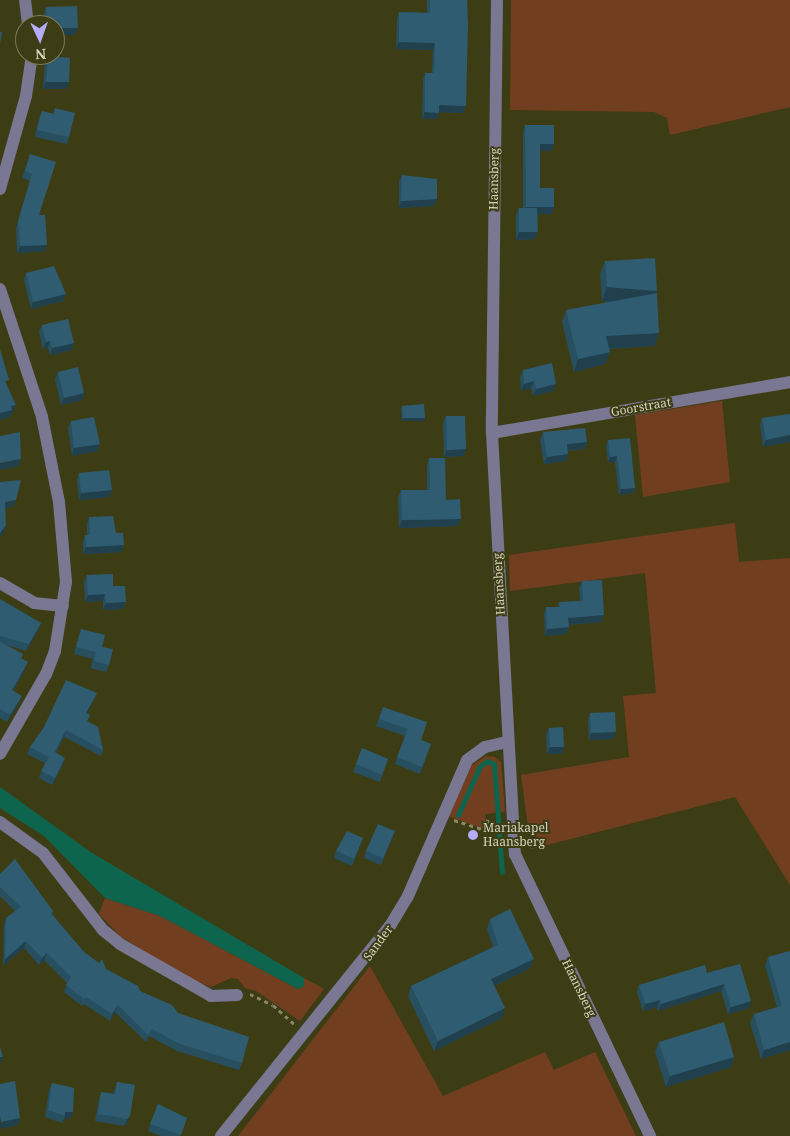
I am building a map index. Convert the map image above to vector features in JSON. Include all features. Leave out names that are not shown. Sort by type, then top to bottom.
[{"type":"street","points":[[25,0],[27,15]]},
{"type":"street","name":"Haansberg","points":[[497,0],[492,433],[507,742],[514,842],[518,864],[650,1136]]},
{"type":"street","points":[[0,189],[26,96],[31,65]]},
{"type":"street","points":[[0,289],[40,409],[59,502],[65,555],[63,606],[55,650],[40,689],[0,754]]},
{"type":"street","name":"Goorstraat","points":[[492,433],[790,382]]},
{"type":"street","points":[[0,583],[34,603],[63,606]]},
{"type":"street","name":"Sander","points":[[221,1136],[390,926],[408,896],[467,760],[485,747],[507,742]]},
{"type":"street","points":[[0,822],[43,853],[103,930],[120,944],[211,996],[237,995]]},
{"type":"path","points":[[442,816],[487,831],[488,816]]},
{"type":"path","points":[[237,995],[250,994],[262,998],[305,1034]]},
{"type":"shaded area","points":[[511,0],[790,0],[790,107],[670,135],[667,118],[654,112],[510,110]]},
{"type":"shaded area","points":[[722,401],[730,482],[643,497],[635,415]]},
{"type":"shaded area","points":[[735,523],[739,562],[790,558],[790,885],[735,797],[531,849],[521,775],[629,757],[623,696],[656,693],[645,573],[510,591],[509,555]]},
{"type":"shaded area","points":[[486,756],[495,757],[501,762],[505,812],[485,814],[486,830],[448,816],[471,766]]},
{"type":"shaded area","points":[[0,787],[92,853],[304,978],[304,986],[298,989],[160,916],[105,898],[44,836],[0,808]]},
{"type":"shaded area","points":[[105,898],[160,916],[298,989],[304,986],[304,978],[324,989],[300,1021],[256,991],[245,988],[238,979],[231,978],[211,987],[190,979],[120,936],[99,914]]},
{"type":"shaded area","points":[[370,966],[443,1096],[545,1052],[554,1070],[595,1052],[636,1136],[238,1136]]},
{"type":"building","points":[[430,0],[467,0],[466,106],[439,105],[439,113],[425,112],[425,73],[434,73],[435,43],[399,42],[399,12],[430,13]]},
{"type":"building","points":[[77,6],[78,28],[65,28],[65,15],[46,15],[46,7]]},
{"type":"building","points":[[65,58],[70,58],[69,82],[46,82],[47,65],[65,65]]},
{"type":"building","points":[[55,108],[75,113],[69,137],[37,130],[42,111],[54,114]]},
{"type":"building","points":[[525,125],[554,125],[554,144],[540,144],[540,188],[554,188],[554,207],[526,207]]},
{"type":"building","points":[[30,154],[56,162],[39,215],[45,215],[47,245],[20,246],[18,221],[32,174],[25,171]]},
{"type":"building","points":[[402,175],[437,179],[437,199],[401,201]]},
{"type":"building","points":[[519,208],[537,208],[538,232],[519,232]]},
{"type":"building","points":[[655,258],[657,291],[607,287],[605,261]]},
{"type":"building","points":[[54,266],[66,294],[33,302],[26,273]]},
{"type":"building","points":[[657,293],[659,333],[606,336],[610,352],[578,359],[566,310]]},
{"type":"building","points":[[68,319],[74,343],[52,348],[50,341],[46,342],[42,325]]},
{"type":"building","points":[[0,349],[9,380],[5,381],[16,405],[11,406],[12,410],[0,413]]},
{"type":"building","points":[[552,363],[556,384],[536,389],[534,381],[524,384],[523,370]]},
{"type":"building","points":[[78,367],[84,393],[64,398],[58,372]]},
{"type":"building","points":[[424,404],[425,418],[403,418],[402,406]]},
{"type":"building","points":[[790,414],[790,435],[766,440],[762,418]]},
{"type":"building","points":[[446,416],[465,416],[466,449],[447,450]]},
{"type":"building","points":[[94,417],[100,444],[74,448],[71,421]]},
{"type":"building","points":[[585,428],[587,442],[567,444],[568,454],[547,457],[543,432]]},
{"type":"building","points":[[20,432],[21,459],[0,463],[0,436]]},
{"type":"building","points":[[630,438],[635,488],[621,489],[617,456],[610,457],[608,440]]},
{"type":"building","points":[[429,458],[445,458],[446,500],[460,499],[461,519],[402,520],[401,490],[430,490]]},
{"type":"building","points":[[109,470],[112,490],[81,493],[79,473]]},
{"type":"building","points":[[21,480],[16,500],[5,502],[6,525],[0,533],[0,482]]},
{"type":"building","points":[[113,516],[116,533],[123,533],[124,545],[86,547],[85,535],[90,535],[89,517]]},
{"type":"building","points":[[113,574],[113,586],[125,586],[126,602],[106,603],[105,594],[88,595],[87,575]]},
{"type":"building","points":[[602,580],[604,615],[568,618],[569,627],[547,629],[546,607],[560,607],[559,602],[583,601],[582,581]]},
{"type":"building","points":[[0,599],[41,623],[29,644],[0,636]]},
{"type":"building","points":[[81,629],[105,635],[102,647],[113,649],[109,665],[94,661],[96,652],[76,647]]},
{"type":"building","points":[[0,642],[23,654],[21,658],[28,662],[12,690],[22,696],[10,715],[0,709]]},
{"type":"building","points":[[66,680],[97,693],[86,713],[90,715],[87,721],[98,727],[103,750],[66,730],[55,752],[65,758],[55,778],[41,771],[49,757],[30,747],[44,727]]},
{"type":"building","points":[[383,707],[427,722],[421,740],[431,744],[422,767],[397,757],[408,729],[379,719]]},
{"type":"building","points":[[615,712],[616,732],[591,733],[590,713]]},
{"type":"building","points":[[563,727],[564,747],[550,747],[549,728]]},
{"type":"building","points":[[362,748],[388,759],[382,775],[356,764]]},
{"type":"building","points":[[378,824],[395,831],[383,858],[366,851]]},
{"type":"building","points":[[347,831],[363,838],[354,859],[336,851]]},
{"type":"building","points":[[15,859],[53,911],[51,913],[84,952],[99,963],[102,959],[106,969],[138,986],[140,991],[172,1005],[178,1013],[249,1037],[242,1063],[180,1044],[152,1029],[148,1035],[118,1005],[112,1014],[86,997],[84,999],[66,985],[71,977],[47,953],[42,958],[26,941],[5,959],[6,918],[21,907],[0,887],[0,874]]},
{"type":"building","points":[[510,909],[534,959],[491,979],[505,1008],[438,1041],[411,986],[498,945],[490,919]]},
{"type":"building","points":[[790,951],[790,1042],[764,1050],[754,1014],[782,1006],[768,957]]},
{"type":"building","points":[[740,964],[751,1001],[731,1007],[724,984],[661,1004],[660,1000],[645,1004],[639,985],[705,965],[707,973]]},
{"type":"building","points":[[724,1022],[734,1057],[670,1076],[659,1042]]},
{"type":"building","points":[[15,1081],[20,1118],[1,1122],[0,1084]]},
{"type":"building","points":[[117,1082],[135,1085],[130,1116],[127,1119],[98,1114],[101,1092],[115,1094]]},
{"type":"building","points":[[52,1083],[74,1088],[73,1112],[65,1112],[65,1116],[48,1110]]},
{"type":"building","points":[[158,1104],[187,1118],[181,1135],[150,1124]]},
{"type":"waterway","points":[[458,815],[480,766],[488,761],[494,764],[502,872]]},
{"type":"place","name":"Mariakapel Haansberg","points":[[473,835]]}]
